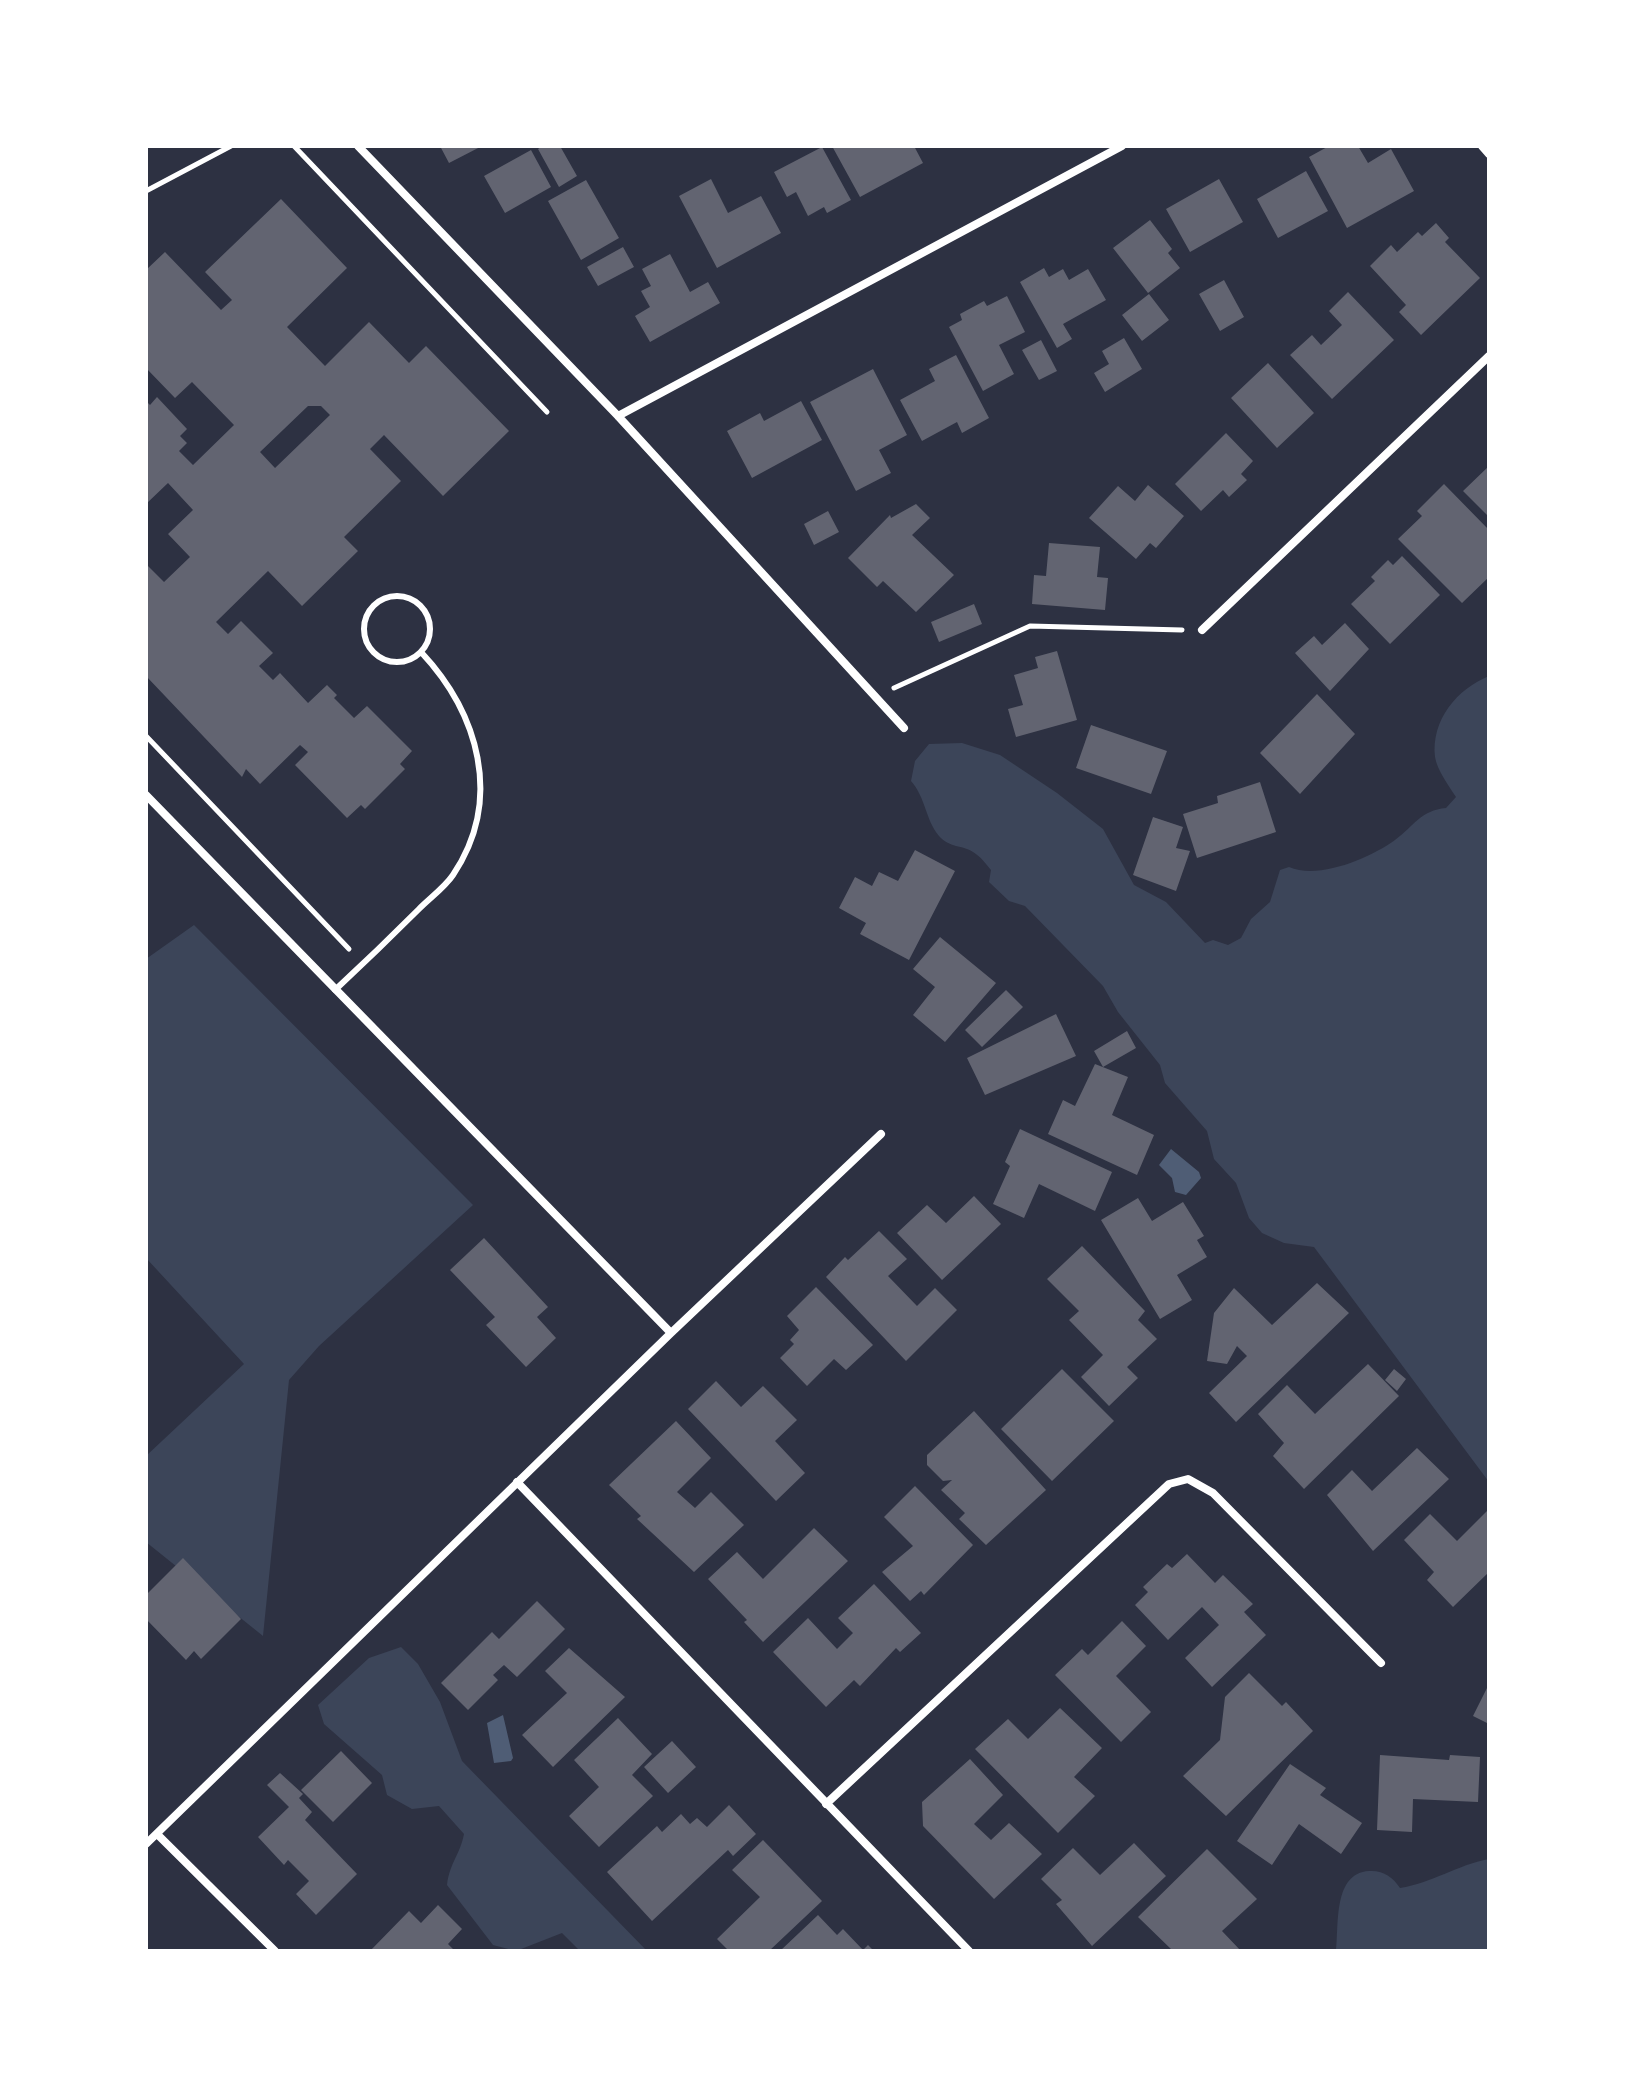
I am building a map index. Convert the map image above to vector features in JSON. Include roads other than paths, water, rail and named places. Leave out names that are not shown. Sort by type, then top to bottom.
[{"type":"street","points":[[358,146],[618,416],[904,728]]},
{"type":"street","points":[[618,416],[1122,146]]},
{"type":"street","points":[[1482,146],[1489,154]]},
{"type":"street","points":[[1202,630],[1489,356]]},
{"type":"street","points":[[146,795],[671,1333]]},
{"type":"street","points":[[146,1844],[671,1333],[881,1134]]},
{"type":"street","points":[[826,1804],[1169,1484],[1188,1479],[1213,1493],[1381,1663]]},
{"type":"street","points":[[517,1482],[969,1951]]},
{"type":"street","points":[[157,1834],[275,1951]]},
{"type":"lane","points":[[399,596],[418,604],[429,621],[427,643],[421,652],[402,662],[380,658],[366,641],[364,630],[370,610],[378,602],[399,596]]},
{"type":"lane","points":[[335,990],[453,876],[476,818],[481,784],[480,755],[449,686],[421,652]]}]
